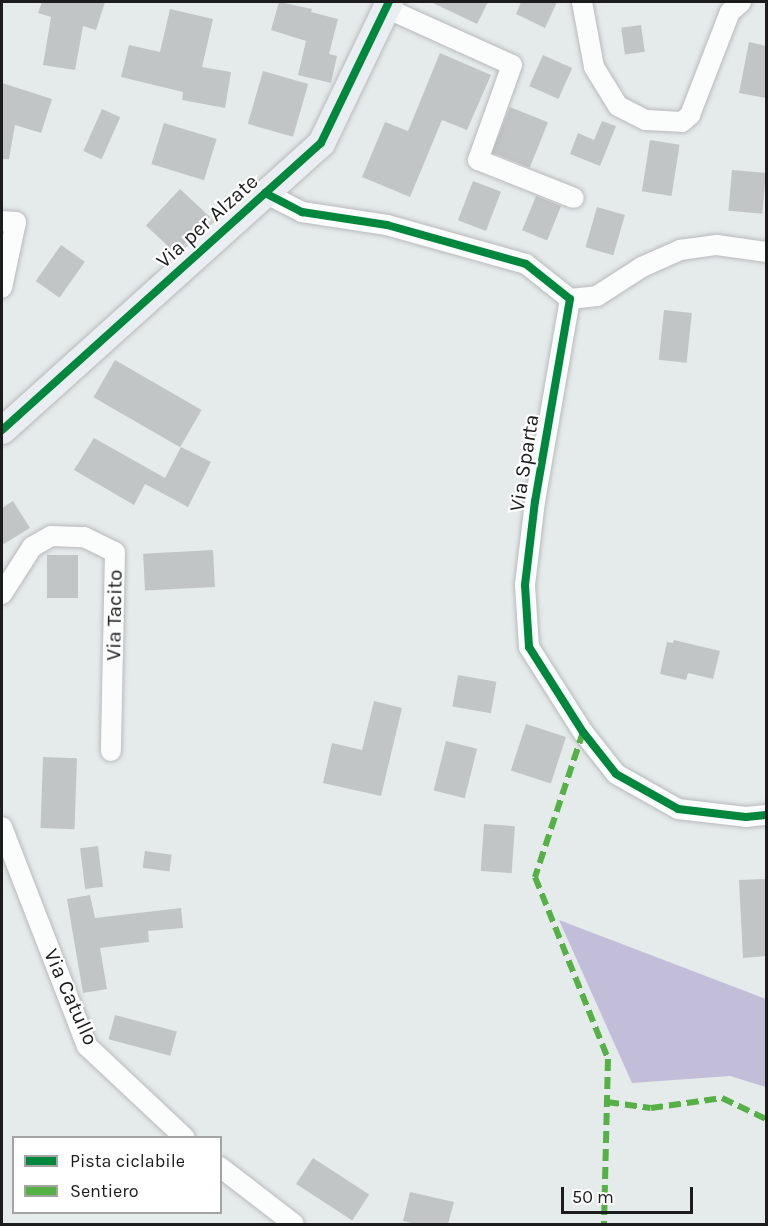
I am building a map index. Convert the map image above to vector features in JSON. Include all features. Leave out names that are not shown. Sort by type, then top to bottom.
[{"type":"street","points":[[582,2],[594,67],[618,106],[646,120],[682,122],[690,114],[730,12],[741,2]]},
{"type":"street","points":[[387,5],[512,65],[478,160],[574,198]]},
{"type":"street","name":"Via per Alzate","points":[[2,430],[321,143],[387,5]]},
{"type":"street","points":[[265,193],[302,212],[387,225],[526,264],[570,299],[597,296],[642,267],[680,250],[717,245],[766,252]]},
{"type":"street","points":[[2,221],[16,222],[2,288]]},
{"type":"street","name":"Via Sparta","points":[[570,299],[535,501],[525,585],[529,648],[583,732],[616,774],[678,809],[746,817],[766,815]]},
{"type":"street","name":"Via Tacito","points":[[2,594],[32,547],[51,536],[84,537],[115,552],[111,751]]},
{"type":"street","name":"Via Catullo","points":[[2,827],[87,1046],[183,1136]]},
{"type":"street","points":[[222,1169],[294,1224]]},
{"type":"shaded area","points":[[559,920],[766,999],[766,1087],[730,1076],[632,1083]]},
{"type":"building","points":[[42,2],[105,2],[96,30],[83,26],[75,70],[43,65],[51,17],[38,13]]},
{"type":"building","points":[[279,2],[312,9],[311,12],[338,19],[329,54],[337,56],[331,83],[298,75],[306,41],[271,30]]},
{"type":"building","points":[[431,2],[488,2],[477,24]]},
{"type":"building","points":[[521,2],[557,2],[545,28],[516,14]]},
{"type":"building","points":[[170,9],[213,19],[202,67],[231,72],[225,108],[182,100],[183,92],[121,77],[129,45],[160,52]]},
{"type":"building","points":[[641,25],[645,52],[625,55],[621,28]]},
{"type":"building","points":[[749,42],[766,46],[766,98],[739,93]]},
{"type":"building","points":[[440,53],[491,75],[467,130],[442,120],[410,197],[362,177],[385,122],[408,131]]},
{"type":"building","points":[[543,55],[572,68],[558,99],[529,86]]},
{"type":"building","points":[[263,71],[308,84],[293,137],[248,124]]},
{"type":"building","points":[[2,83],[52,99],[41,133],[15,125],[9,159],[2,159]]},
{"type":"building","points":[[510,107],[548,122],[530,168],[492,152]]},
{"type":"building","points":[[102,109],[120,117],[102,159],[83,151]]},
{"type":"building","points":[[602,121],[616,126],[600,166],[570,154],[578,133],[594,140]]},
{"type":"building","points":[[164,123],[217,139],[204,180],[151,164]]},
{"type":"building","points":[[650,140],[680,145],[671,196],[642,191]]},
{"type":"building","points":[[732,170],[766,173],[762,214],[728,211]]},
{"type":"building","points":[[473,181],[501,192],[486,231],[458,220]]},
{"type":"building","points":[[180,189],[210,217],[176,254],[146,226]]},
{"type":"building","points":[[536,196],[561,206],[547,240],[522,230]]},
{"type":"building","points":[[597,207],[625,215],[613,255],[585,247]]},
{"type":"building","points":[[61,245],[85,262],[60,298],[36,281]]},
{"type":"building","points":[[664,310],[692,313],[687,363],[659,360]]},
{"type":"building","points":[[115,360],[202,410],[180,447],[94,397]]},
{"type":"building","points":[[94,438],[165,478],[181,447],[211,462],[188,507],[145,484],[134,505],[74,470]]},
{"type":"building","points":[[13,501],[30,528],[2,545],[2,508]]},
{"type":"building","points":[[213,550],[215,587],[145,591],[143,554]]},
{"type":"building","points":[[47,555],[78,555],[78,598],[47,598]]},
{"type":"building","points":[[674,640],[720,651],[713,679],[688,673],[686,680],[660,674],[667,642],[673,643]]},
{"type":"building","points":[[458,675],[496,682],[491,713],[452,707]]},
{"type":"building","points":[[374,701],[402,708],[381,796],[323,783],[332,743],[362,750]]},
{"type":"building","points":[[526,724],[566,737],[551,784],[511,771]]},
{"type":"building","points":[[446,741],[477,749],[465,798],[434,790]]},
{"type":"building","points":[[43,757],[77,758],[75,829],[41,828]]},
{"type":"building","points":[[484,824],[515,826],[512,873],[481,871]]},
{"type":"building","points":[[98,846],[103,887],[85,889],[80,848]]},
{"type":"building","points":[[145,851],[172,855],[169,872],[143,868]]},
{"type":"building","points":[[766,879],[766,956],[743,958],[739,880]]},
{"type":"building","points":[[90,895],[95,918],[181,908],[183,928],[148,931],[149,942],[100,948],[107,989],[83,993],[67,899]]},
{"type":"building","points":[[115,1015],[177,1032],[170,1056],[109,1039]]},
{"type":"building","points":[[313,1158],[369,1194],[352,1220],[296,1184]]},
{"type":"building","points":[[410,1192],[454,1202],[448,1224],[415,1224],[403,1221]]},
{"type":"marked path","points":[[583,732],[535,877],[608,1059],[604,1224]]},
{"type":"marked path","points":[[607,1102],[651,1108],[722,1098],[766,1119]]},
{"type":"cycle path","points":[[2,430],[321,143],[389,2]]},
{"type":"cycle path","points":[[265,193],[302,212],[387,225],[526,264],[570,299],[535,501],[525,585],[529,647],[583,732],[616,774],[678,809],[746,817],[766,815]]}]
